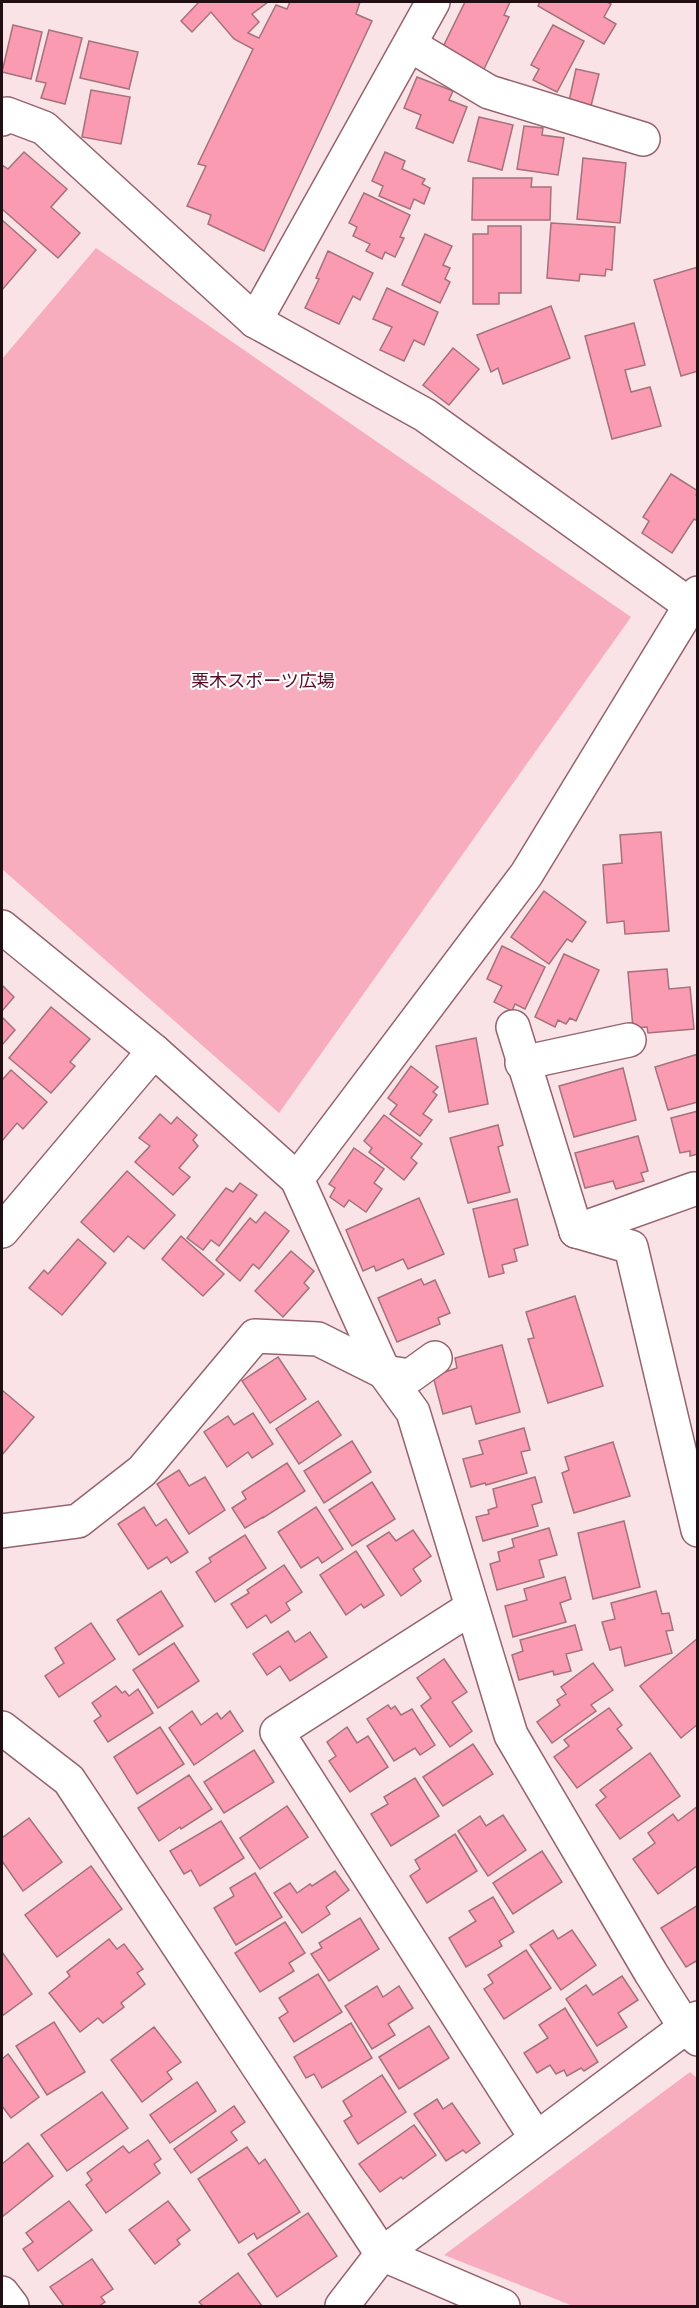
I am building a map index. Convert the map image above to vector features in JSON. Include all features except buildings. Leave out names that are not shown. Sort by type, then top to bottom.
[{"type":"street","points":[[255,321],[433,2]]},
{"type":"street","points":[[410,45],[489,92],[643,139]]},
{"type":"street","points":[[2,119],[7,114],[44,128],[255,321],[425,415],[694,599],[526,875],[297,1179]]},
{"type":"street","points":[[2,927],[154,1050],[297,1179],[384,1372],[412,1412],[511,1735],[651,1973],[693,2028],[536,2138],[382,2254],[342,2307]]},
{"type":"street","points":[[513,1027],[522,1063],[576,1231]]},
{"type":"street","points":[[522,1063],[629,1040]]},
{"type":"street","points":[[2,1231],[154,1050]]},
{"type":"street","points":[[576,1231],[694,1189]]},
{"type":"street","points":[[576,1231],[631,1247],[698,1530]]},
{"type":"street","points":[[2,1531],[78,1521],[142,1471],[255,1336],[318,1339],[384,1372],[410,1376],[435,1358]]},
{"type":"street","points":[[471,1608],[277,1732],[536,2138]]},
{"type":"street","points":[[2,1728],[69,1780],[382,2254],[503,2307]]},
{"type":"street","points":[[2,2293],[12,2307]]},
{"type":"green space","name":"栗木スポーツ広場","points":[[96,248],[631,617],[279,1113],[2,869],[2,359]]},
{"type":"green space","points":[[690,2072],[698,2079],[697,2306],[573,2306],[444,2255]]}]
